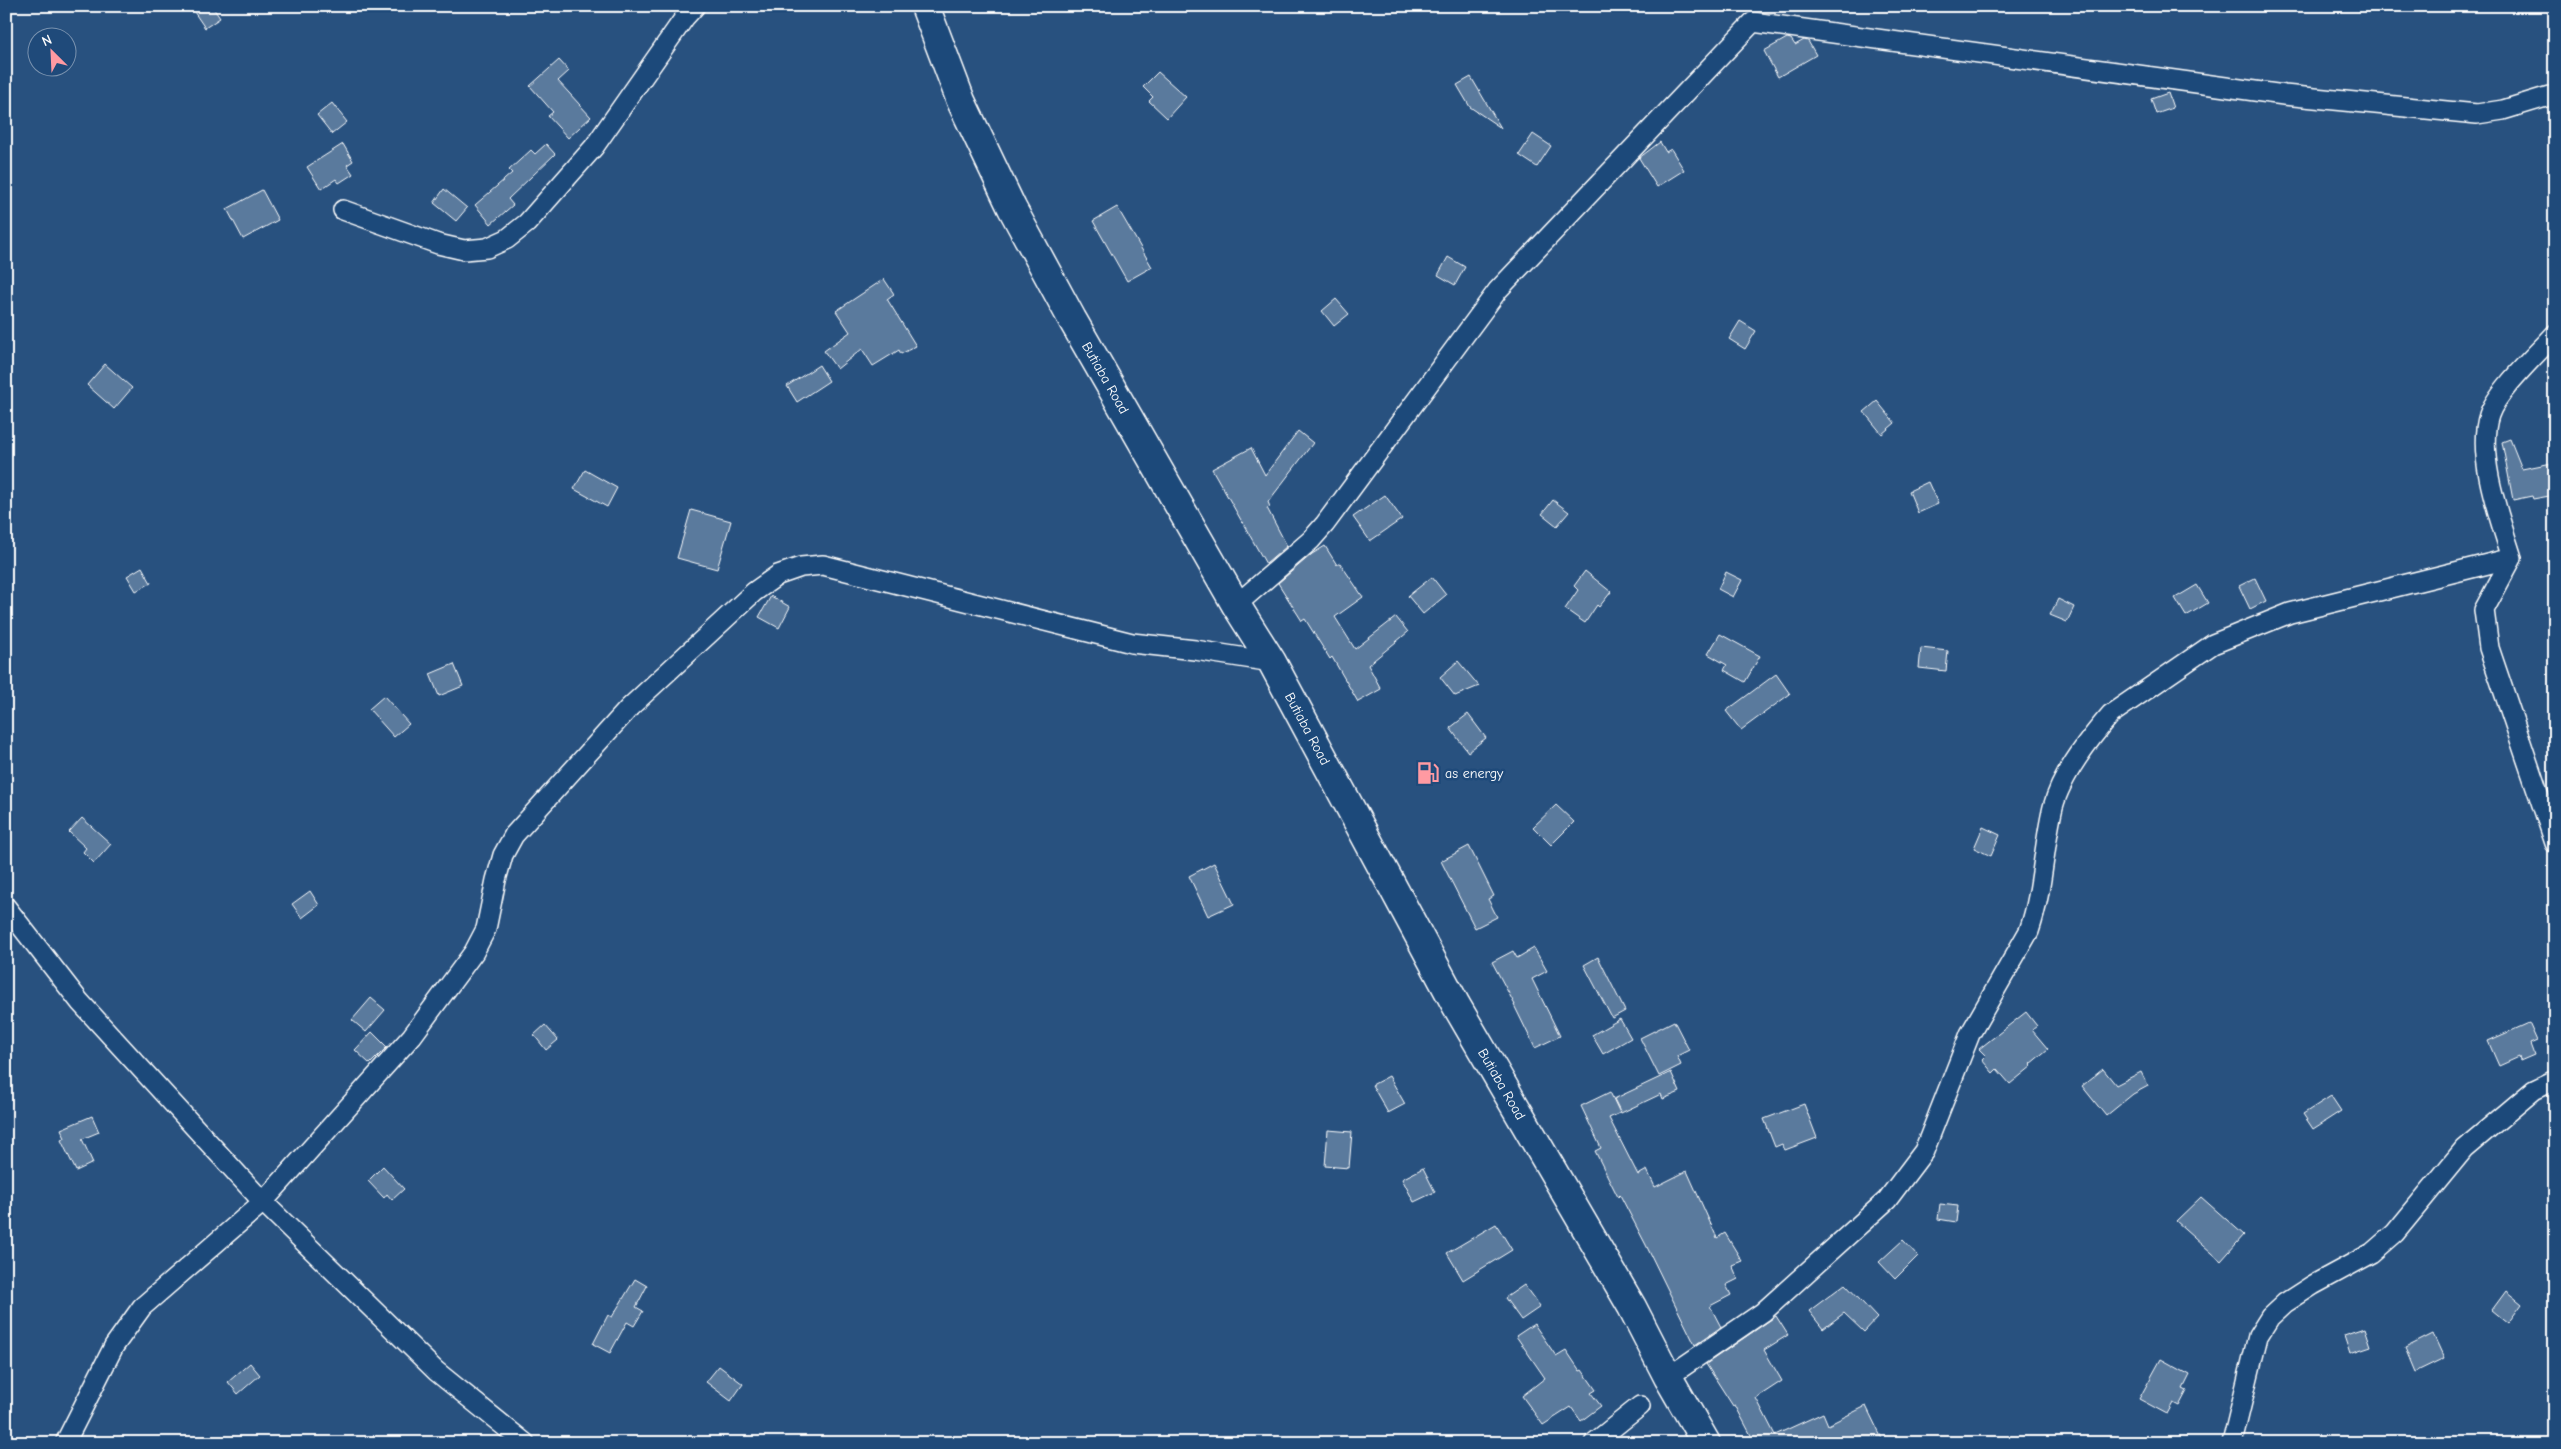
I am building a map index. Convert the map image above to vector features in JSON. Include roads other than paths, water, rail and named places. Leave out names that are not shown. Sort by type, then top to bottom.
[{"type":"main road","name":"Butiaba Road","points":[[925,6],[961,101],[1012,208],[1072,319],[1236,605],[1272,662],[1341,794],[1456,1005],[1632,1306],[1668,1377],[1706,1443]]},
{"type":"street","points":[[343,210],[438,244],[464,250],[487,248],[507,239],[539,211],[594,148],[695,6]]},
{"type":"street","points":[[1236,605],[1311,540],[1325,524],[1498,290],[1753,22],[2284,95],[2477,114],[2503,110],[2549,96],[2555,97]]},
{"type":"street","points":[[2555,334],[2499,398],[2490,415],[2486,438],[2492,492],[2512,558],[2484,610],[2489,648],[2555,843]]},
{"type":"street","points":[[1668,1377],[1763,1312],[1887,1200],[1924,1151],[1970,1034],[2029,931],[2036,912],[2053,807],[2061,785],[2098,729],[2111,714],[2212,644],[2290,613],[2512,558]]},
{"type":"street","points":[[65,1443],[114,1346],[138,1313],[263,1202],[412,1036],[474,952],[486,929],[496,880],[504,855],[514,835],[630,707],[754,592],[778,575],[802,567],[823,565],[984,608],[1132,643],[1195,650],[1272,662]]},
{"type":"street","points":[[6,907],[80,1002],[263,1202],[436,1371],[524,1443]]},
{"type":"street","points":[[2232,1443],[2258,1336],[2270,1317],[2285,1303],[2313,1285],[2372,1252],[2394,1233],[2464,1149],[2534,1090],[2555,1080]]},
{"type":"street","points":[[1594,1443],[1640,1406]]},
{"type":"place","name":"as energy","points":[[1428,773]]}]
